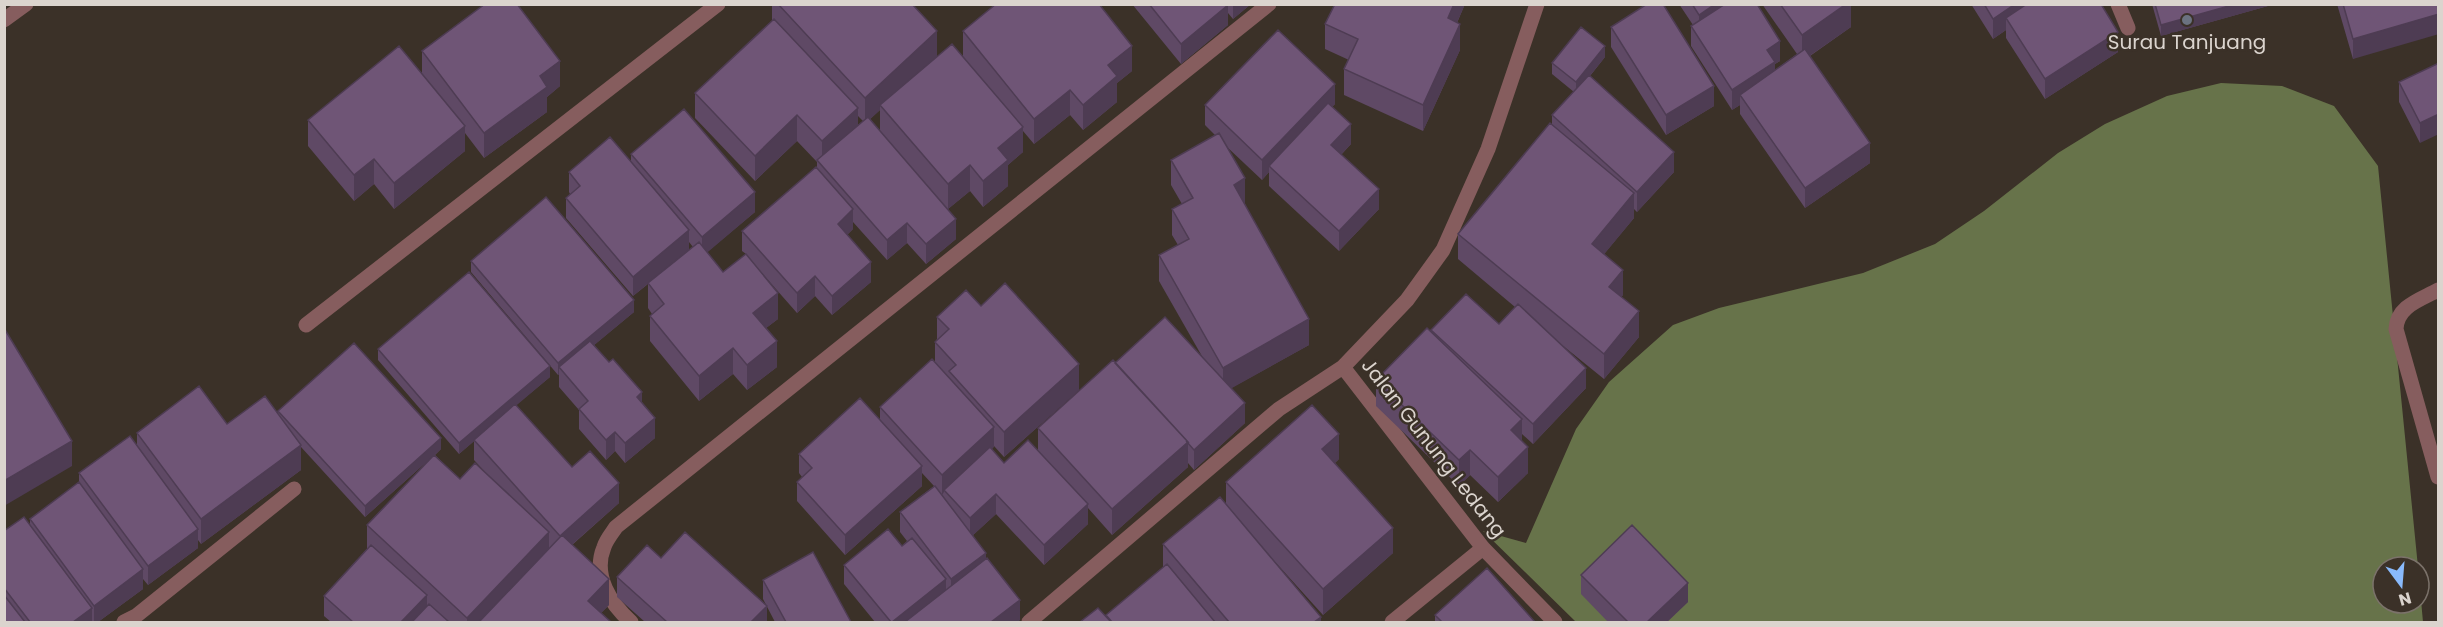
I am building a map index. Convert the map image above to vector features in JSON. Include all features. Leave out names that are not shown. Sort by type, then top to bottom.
[{"type":"street","points":[[4,20],[26,4]]},
{"type":"street","points":[[306,325],[718,4]]},
{"type":"street","points":[[631,622],[615,608],[605,589],[601,568],[603,548],[616,527],[1269,4]]},
{"type":"street","name":"Jalan Gunung Ledang","points":[[1537,4],[1488,148],[1443,250],[1407,300],[1343,367],[1483,548],[1555,622]]},
{"type":"street","points":[[2118,4],[2128,28]]},
{"type":"street","points":[[2439,290],[2403,309],[2396,322],[2396,329],[2439,477]]},
{"type":"street","points":[[1029,622],[1280,409],[1343,367]]},
{"type":"street","points":[[124,622],[136,616],[294,489]]},
{"type":"street","points":[[1392,622],[1483,548]]},
{"type":"green space","points":[[2221,83],[2282,86],[2334,106],[2378,166],[2417,555],[2371,555],[2371,615],[2422,615],[2423,622],[1576,622],[1483,531],[1526,543],[1576,429],[1609,382],[1673,325],[1719,308],[1863,273],[1935,244],[1984,211],[2058,153],[2105,124],[2167,96]]},
{"type":"building","points":[[485,4],[517,4],[560,61],[540,76],[547,87],[484,133],[422,51]]},
{"type":"building","points":[[778,4],[912,4],[937,31],[865,98]]},
{"type":"building","points":[[996,4],[1099,4],[1132,46],[1108,65],[1117,76],[1083,105],[1070,90],[1034,119],[963,31]]},
{"type":"building","points":[[1149,4],[1227,4],[1228,5],[1181,44]]},
{"type":"building","points":[[1335,4],[1454,4],[1448,18],[1460,24],[1423,105],[1344,69],[1358,39],[1325,24]]},
{"type":"building","points":[[1647,4],[1663,4],[1714,86],[1666,115],[1611,27]]},
{"type":"building","points":[[1692,4],[1715,4],[1699,15]]},
{"type":"building","points":[[1725,4],[1757,4],[1780,41],[1767,50],[1775,62],[1732,90],[1691,26]]},
{"type":"building","points":[[1780,4],[1846,4],[1802,35]]},
{"type":"building","points":[[1984,4],[2015,4],[1993,19]]},
{"type":"building","points":[[2027,4],[2101,4],[2118,32],[2045,79],[2006,18]]},
{"type":"building","points":[[2155,4],[2236,4],[2161,25]]},
{"type":"building","points":[[2343,4],[2439,4],[2439,14],[2353,39]]},
{"type":"building","points":[[774,19],[858,108],[822,141],[797,115],[755,156],[695,93]]},
{"type":"building","points":[[1581,27],[1605,46],[1576,82],[1552,63]]},
{"type":"building","points":[[1278,30],[1335,84],[1262,160],[1205,105]]},
{"type":"building","points":[[952,44],[1023,127],[998,148],[1008,160],[983,181],[970,165],[948,184],[880,105]]},
{"type":"building","points":[[399,46],[465,126],[394,183],[374,159],[354,175],[308,120]]},
{"type":"building","points":[[1805,49],[1870,143],[1805,188],[1740,95]]},
{"type":"building","points":[[2439,63],[2439,114],[2420,123],[2399,82]]},
{"type":"building","points":[[1589,75],[1674,152],[1637,192],[1552,115]]},
{"type":"building","points":[[1328,103],[1351,124],[1331,145],[1379,189],[1339,231],[1269,166]]},
{"type":"building","points":[[684,109],[755,192],[702,237],[631,154]]},
{"type":"building","points":[[868,117],[956,219],[926,244],[907,223],[887,240],[817,160]]},
{"type":"building","points":[[1550,123],[1634,193],[1592,244],[1623,270],[1609,287],[1639,311],[1604,354],[1458,234]]},
{"type":"building","points":[[1219,133],[1245,178],[1234,185],[1309,319],[1223,368],[1159,255],[1189,239],[1172,209],[1193,198],[1171,160]]},
{"type":"building","points":[[610,137],[689,230],[633,277],[566,198],[580,186],[569,172]]},
{"type":"building","points":[[816,167],[853,209],[838,224],[871,262],[832,296],[815,276],[797,293],[742,231]]},
{"type":"building","points":[[546,197],[634,300],[558,363],[471,261]]},
{"type":"building","points":[[699,242],[723,272],[746,254],[778,293],[753,313],[777,341],[747,365],[733,348],[699,376],[650,316],[664,304],[648,283]]},
{"type":"building","points":[[469,272],[550,366],[459,443],[378,349]]},
{"type":"building","points":[[1005,283],[1079,364],[1004,432],[949,371],[956,365],[935,342],[949,329],[937,317],[966,290],[981,306]]},
{"type":"building","points":[[1466,294],[1499,324],[1518,304],[1586,368],[1533,424],[1431,330]]},
{"type":"building","points":[[1165,317],[1245,403],[1194,450],[1115,363]]},
{"type":"building","points":[[4,328],[72,441],[4,481]]},
{"type":"building","points":[[1427,328],[1522,419],[1511,430],[1528,447],[1498,477],[1470,450],[1459,460],[1376,380]]},
{"type":"building","points":[[590,341],[609,362],[613,359],[642,392],[637,397],[655,418],[625,443],[615,432],[606,440],[579,409],[588,401],[559,367]]},
{"type":"building","points":[[354,343],[441,438],[365,506],[278,411]]},
{"type":"building","points":[[932,359],[994,427],[942,475],[880,407]]},
{"type":"building","points":[[1113,360],[1188,442],[1112,509],[1038,428]]},
{"type":"building","points":[[199,386],[227,424],[265,396],[301,445],[201,519],[137,433]]},
{"type":"building","points":[[860,398],[922,466],[845,535],[797,482],[812,468],[799,454]]},
{"type":"building","points":[[515,404],[572,467],[590,451],[619,483],[560,536],[474,440]]},
{"type":"building","points":[[1312,405],[1339,434],[1322,449],[1393,528],[1323,589],[1226,482]]},
{"type":"building","points":[[130,436],[198,529],[148,566],[79,473]]},
{"type":"building","points":[[1028,440],[1088,504],[1044,545],[996,494],[970,518],[944,490],[990,447],[1004,463]]},
{"type":"building","points":[[434,455],[460,479],[475,463],[549,532],[467,618],[367,525]]},
{"type":"building","points":[[79,482],[143,569],[94,606],[30,519]]},
{"type":"building","points":[[935,486],[986,553],[951,579],[900,512]]},
{"type":"building","points":[[1220,497],[1321,617],[1314,622],[1229,622],[1163,544]]},
{"type":"building","points":[[24,517],[92,608],[73,622],[30,622],[4,588],[4,531]]},
{"type":"building","points":[[1632,525],[1688,583],[1647,622],[1628,622],[1581,575]]},
{"type":"building","points":[[888,529],[902,546],[912,538],[946,579],[892,622],[844,565]]},
{"type":"building","points":[[685,532],[767,606],[751,622],[667,622],[617,577],[647,545],[661,558]]},
{"type":"building","points":[[562,535],[609,579],[588,601],[611,622],[479,622]]},
{"type":"building","points":[[371,545],[427,595],[401,622],[353,622],[324,596]]},
{"type":"building","points":[[813,552],[851,622],[786,622],[763,580]]},
{"type":"building","points":[[987,558],[1020,600],[991,622],[905,622]]},
{"type":"building","points":[[1167,564],[1215,622],[1112,622],[1106,615]]},
{"type":"building","points":[[1487,568],[1535,622],[1442,622],[1435,615]]},
{"type":"building","points":[[4,595],[25,622],[4,622]]},
{"type":"building","points":[[429,604],[449,622],[412,622]]},
{"type":"building","points":[[1098,608],[1111,622],[1080,622]]},
{"type":"place","name":"Surau Tanjuang","points":[[2187,20]]}]
